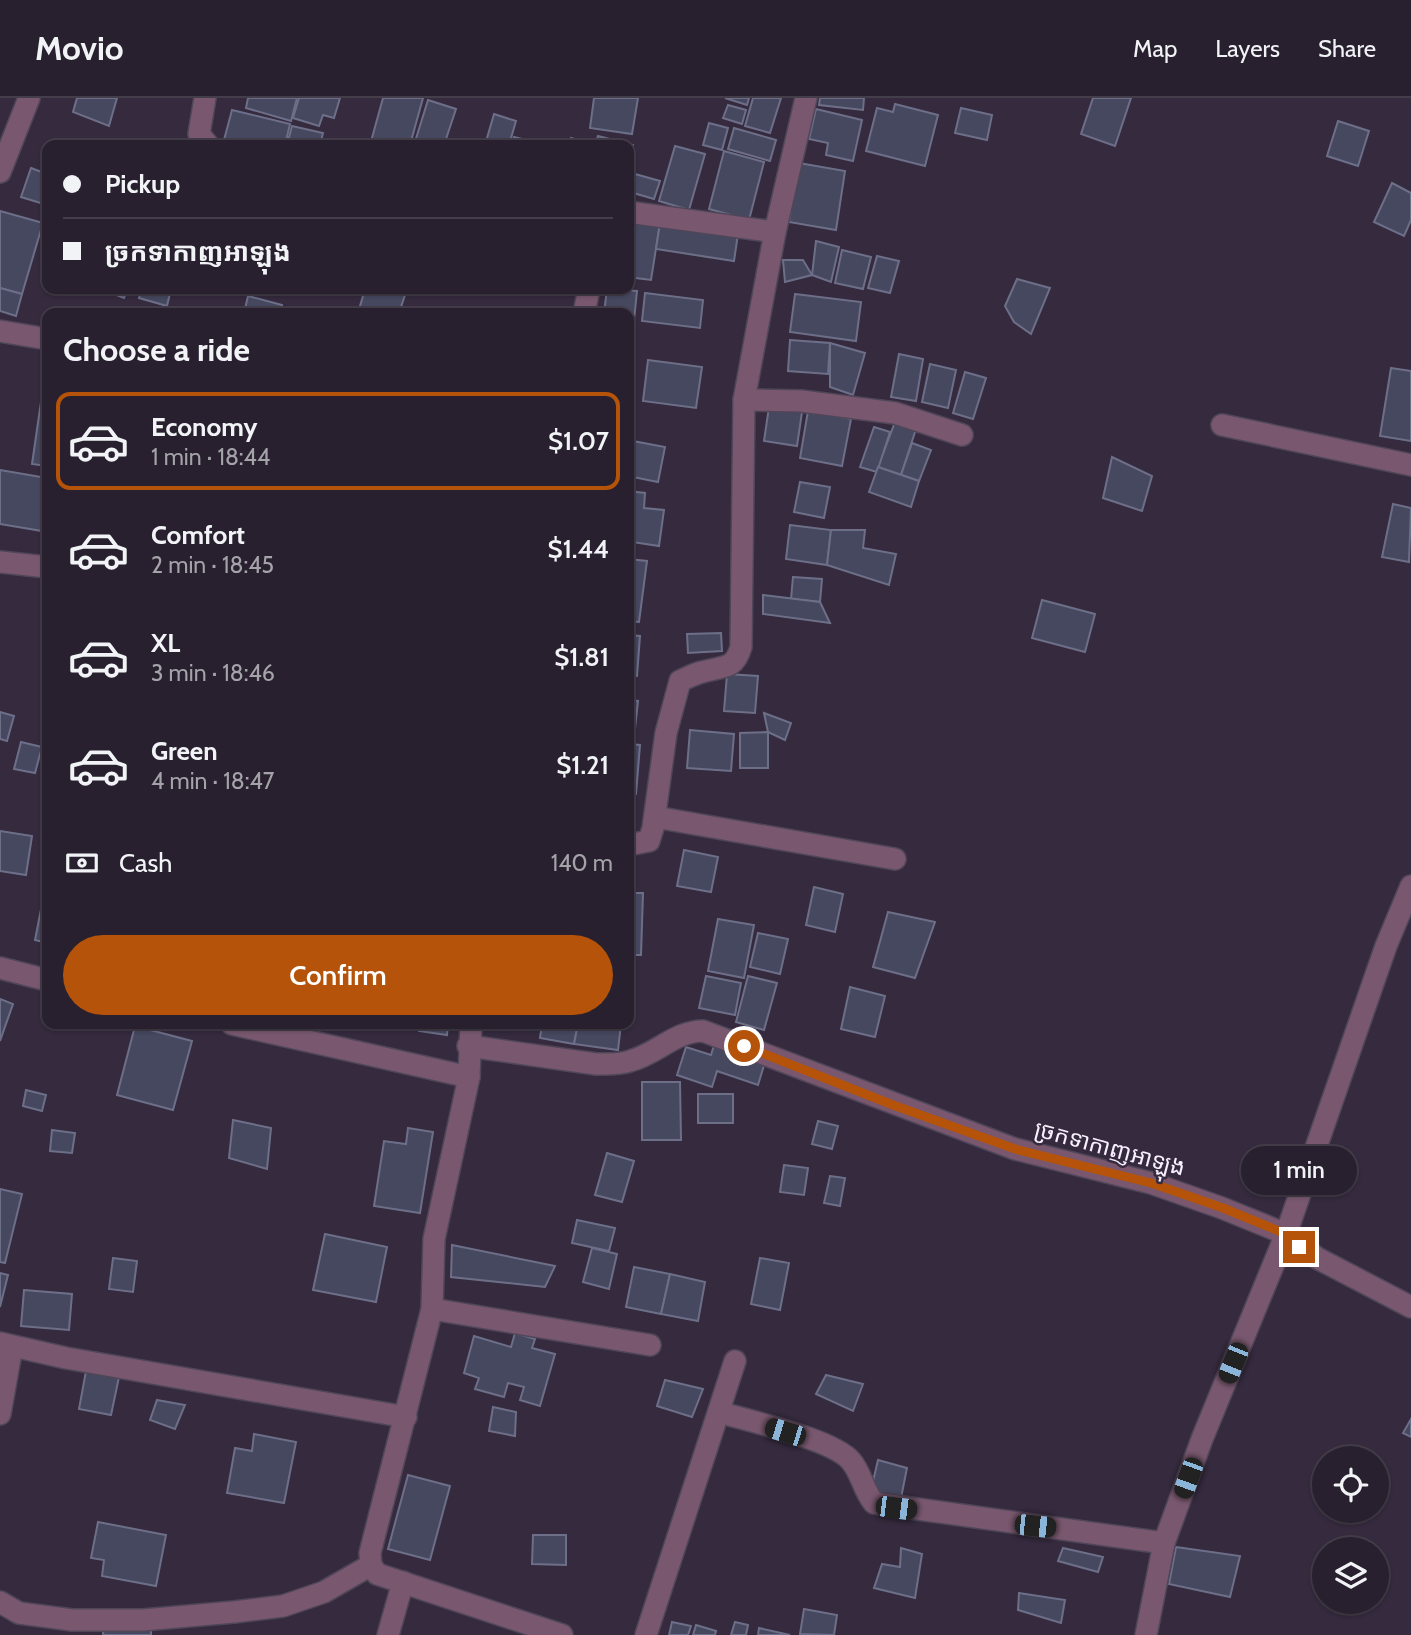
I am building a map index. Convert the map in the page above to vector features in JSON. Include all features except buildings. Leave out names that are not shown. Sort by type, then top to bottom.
[{"type":"street","points":[[2,163],[29,98]]},
{"type":"street","points":[[203,140],[198,134],[205,98]]},
{"type":"street","points":[[634,844],[649,841],[655,817],[666,733],[680,681],[703,671],[726,669],[737,660],[741,647],[744,400],[775,232],[806,98]]},
{"type":"street","points":[[634,213],[775,232]]},
{"type":"street","points":[[0,331],[42,338]]},
{"type":"street","points":[[744,400],[801,401],[895,413],[962,435]]},
{"type":"street","points":[[1223,425],[1411,465]]},
{"type":"street","points":[[0,562],[42,567]]},
{"type":"street","points":[[655,817],[895,859]]},
{"type":"street","points":[[1146,1635],[1164,1544],[1202,1439],[1286,1234],[1386,946],[1411,886]]},
{"type":"street","points":[[0,968],[42,979]]},
{"type":"street","points":[[254,1029],[469,1077]]},
{"type":"street","points":[[470,1029],[469,1077],[434,1239],[432,1309],[370,1553],[371,1565],[377,1574],[562,1635]]},
{"type":"street","name":"ច្រកទាកាញអាឡុង","points":[[468,1046],[596,1064],[615,1064],[648,1054],[681,1034],[703,1031],[1015,1149],[1151,1183],[1286,1234],[1317,1258],[1411,1307]]},
{"type":"street","points":[[432,1309],[650,1345]]},
{"type":"street","points":[[0,1414],[6,1345],[406,1417]]},
{"type":"street","points":[[646,1635],[735,1361]]},
{"type":"street","points":[[719,1412],[829,1446],[850,1459],[862,1480],[864,1492],[874,1503],[1134,1537],[1164,1544]]},
{"type":"street","points":[[0,1602],[19,1613],[72,1620],[143,1620],[234,1612],[283,1606],[324,1592],[371,1565]]},
{"type":"street","points":[[388,1635],[403,1582]]},
{"type":"route","points":[[744,1046],[893,1105],[1015,1149],[1151,1183],[1223,1208],[1286,1234],[1299,1247]]}]
